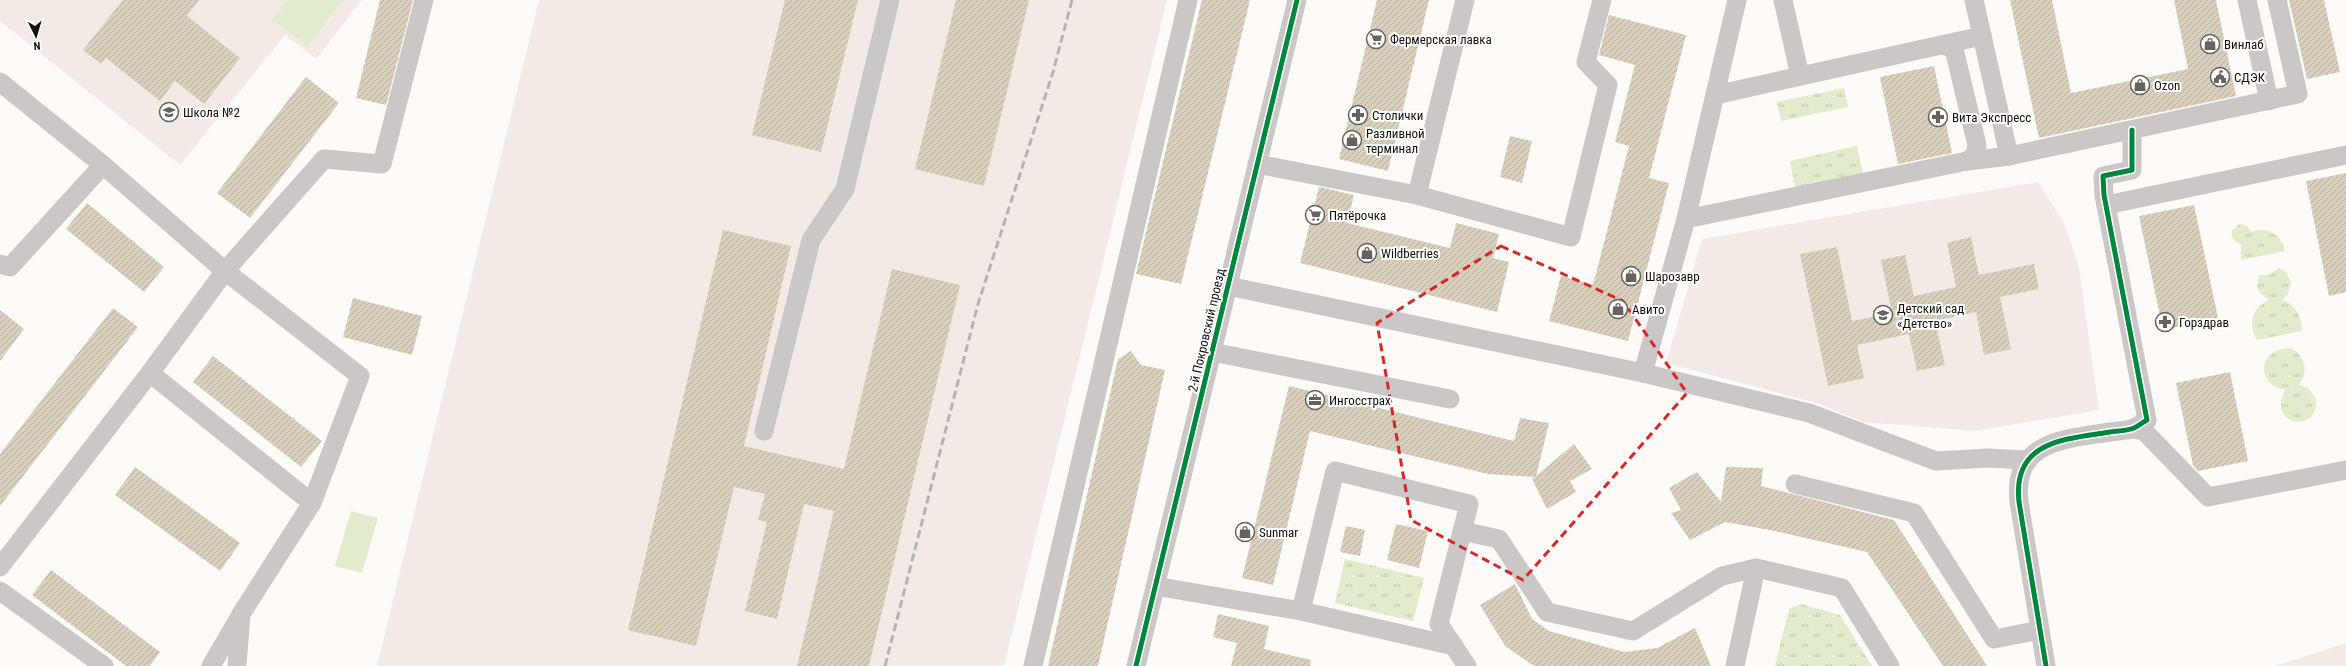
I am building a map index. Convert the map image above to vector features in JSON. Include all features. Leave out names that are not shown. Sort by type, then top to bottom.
[{"type":"street","points":[[0,567],[150,373],[225,271],[324,159],[382,164],[424,0]]},
{"type":"street","points":[[764,431],[810,240],[845,189],[890,0]]},
{"type":"street","points":[[1033,666],[1188,0]]},
{"type":"street","name":"2-й Покровский проезд","points":[[1136,666],[1297,0]]},
{"type":"street","points":[[1417,195],[1465,0]]},
{"type":"street","points":[[1257,164],[1417,195],[1571,237],[1608,85],[1586,62],[1602,0]]},
{"type":"street","points":[[1643,373],[1686,219],[1737,0]]},
{"type":"street","points":[[1783,0],[1800,76]]},
{"type":"street","points":[[1974,0],[2009,156]]},
{"type":"street","points":[[2246,0],[2269,101]]},
{"type":"street","points":[[1686,219],[1966,161],[2009,156],[2298,94],[2277,0]]},
{"type":"street","points":[[1715,95],[1982,36]]},
{"type":"street","points":[[1941,45],[1950,47],[1955,53],[1976,145],[1975,155],[1966,161]]},
{"type":"street","points":[[0,82],[103,165],[225,271],[360,376],[312,504],[241,614],[211,666]]},
{"type":"street","points":[[2132,130],[2132,170],[2103,176],[2106,205],[2147,420],[2133,429]]},
{"type":"street","points":[[2106,205],[2346,155]]},
{"type":"street","points":[[0,264],[10,267],[103,165]]},
{"type":"street","points":[[1228,286],[1643,373],[1809,413],[1936,461],[1987,458],[2027,460]]},
{"type":"street","points":[[1212,352],[1450,399]]},
{"type":"street","points":[[150,373],[312,504]]},
{"type":"street","points":[[2046,666],[2017,491],[2019,476],[2027,460],[2046,444],[2061,440],[2133,429],[2144,431],[2208,497],[2346,470]]},
{"type":"street","points":[[1301,611],[1334,471],[1469,504],[1439,624],[1467,666]]},
{"type":"street","points":[[1795,484],[1914,513],[1994,639],[2040,630]]},
{"type":"street","points":[[1462,530],[1499,538],[1547,612],[1633,631],[1722,576],[1756,568],[1842,588],[1890,666]]},
{"type":"street","points":[[1734,666],[1756,568]]},
{"type":"street","points":[[1155,586],[1301,611],[1454,646]]},
{"type":"street","points":[[0,591],[104,666]]},
{"type":"street","points":[[237,666],[241,614]]},
{"type":"highlighted area","points":[[1501,246],[1623,301],[1687,393],[1523,580],[1411,520],[1377,323]]},
{"type":"shaded area","name":"Школа №2","points":[[0,0],[362,0],[316,59],[285,35],[180,165],[0,21]]},
{"type":"shaded area","points":[[539,0],[1167,0],[1004,666],[377,666]]},
{"type":"shaded area","name":"Детский сад «Детство»","points":[[2038,182],[2064,223],[2079,268],[2099,410],[1975,431],[1863,422],[1820,404],[1666,363],[1702,239]]},
{"type":"shaded area","points":[[2346,643],[2346,666],[2275,666]]},
{"type":"green space","points":[[288,0],[342,0],[308,46],[273,20]]},
{"type":"green space","points":[[1844,88],[1848,107],[1781,121],[1777,102]]},
{"type":"green space","points":[[1857,146],[1863,173],[1795,187],[1790,161]]},
{"type":"green space","points":[[2240,224],[2248,227],[2251,232],[2263,230],[2273,233],[2280,240],[2285,251],[2241,260],[2241,244],[2234,241],[2232,237],[2232,230]]},
{"type":"green space","points":[[2279,268],[2285,271],[2291,282],[2288,294],[2282,300],[2295,308],[2301,320],[2302,331],[2257,340],[2254,334],[2252,322],[2253,317],[2258,307],[2269,300],[2260,293],[2257,287],[2259,275],[2268,275]]},
{"type":"green space","points":[[2290,348],[2300,355],[2304,364],[2304,374],[2299,385],[2308,388],[2316,399],[2315,410],[2310,418],[2302,421],[2294,421],[2287,418],[2282,411],[2281,402],[2285,390],[2268,381],[2265,374],[2264,367],[2272,354],[2280,350]]},
{"type":"green space","points":[[351,511],[378,518],[362,573],[335,566]]},
{"type":"green space","points":[[1345,559],[1424,578],[1413,621],[1335,603]]},
{"type":"green space","points":[[1801,604],[1840,615],[1872,666],[1775,666],[1789,609]]},
{"type":"building","points":[[123,0],[199,0],[187,16],[240,58],[204,104],[175,81],[160,101],[106,58],[101,64],[83,50]]},
{"type":"building","points":[[380,0],[413,0],[386,105],[356,98]]},
{"type":"building","points":[[785,0],[858,0],[821,152],[752,135]]},
{"type":"building","points":[[956,0],[1029,0],[984,186],[915,169]]},
{"type":"building","points":[[1202,0],[1250,0],[1181,284],[1136,274]]},
{"type":"building","points":[[1377,0],[1429,0],[1388,171],[1339,159]]},
{"type":"building","points":[[2010,0],[2052,0],[2071,93],[2188,69],[2174,0],[2216,0],[2236,96],[2039,138]]},
{"type":"building","points":[[2289,0],[2324,0],[2340,72],[2307,79]]},
{"type":"building","points":[[1609,15],[1686,35],[1649,178],[1669,183],[1628,341],[1549,321],[1561,276],[1593,285],[1629,146],[1615,142],[1635,65],[1599,55]]},
{"type":"building","points":[[1934,66],[1952,153],[1898,164],[1880,77]]},
{"type":"building","points":[[306,77],[339,103],[250,218],[217,193]]},
{"type":"building","points":[[1510,136],[1532,141],[1522,183],[1500,177]]},
{"type":"building","points":[[2346,173],[2346,292],[2329,296],[2306,181]]},
{"type":"building","points":[[1319,187],[1354,195],[1347,223],[1450,248],[1456,223],[1499,234],[1493,258],[1509,262],[1497,312],[1300,263]]},
{"type":"building","points":[[87,203],[164,267],[144,292],[66,229]]},
{"type":"building","points":[[2194,205],[2218,318],[2163,330],[2139,216]]},
{"type":"building","points":[[723,230],[791,246],[744,446],[844,469],[892,269],[960,285],[869,666],[797,666],[834,511],[804,504],[777,619],[745,611],[767,522],[758,520],[765,494],[734,487],[696,646],[628,630]]},
{"type":"building","points":[[1971,237],[1979,275],[2034,264],[2039,289],[2000,297],[2011,349],[1984,355],[1976,312],[1935,321],[1945,365],[1917,371],[1909,334],[1857,345],[1864,378],[1828,386],[1800,254],[1837,247],[1852,321],[1892,313],[1881,260],[1905,255],[1914,296],[1956,287],[1947,243]]},
{"type":"building","points":[[353,298],[422,316],[412,355],[343,337]]},
{"type":"building","points":[[113,308],[138,327],[0,506],[0,454]]},
{"type":"building","points":[[0,310],[24,329],[0,361]]},
{"type":"building","points":[[1131,351],[1141,365],[1165,370],[1098,666],[1048,666],[1118,359]]},
{"type":"building","points":[[213,356],[322,441],[301,467],[193,382]]},
{"type":"building","points":[[2230,372],[2248,461],[2198,471],[2193,465],[2176,383]]},
{"type":"building","points":[[1289,386],[1514,441],[1520,418],[1549,423],[1536,476],[1574,444],[1592,469],[1570,481],[1576,492],[1547,509],[1532,479],[1535,477],[1488,474],[1310,431],[1273,585],[1242,578]]},
{"type":"building","points":[[135,467],[240,543],[220,571],[115,495]]},
{"type":"building","points":[[1726,467],[1763,468],[1761,486],[1894,520],[1987,666],[1943,666],[1867,552],[1770,530],[1725,522],[1690,540],[1671,513],[1681,510],[1669,488],[1697,472],[1721,502]]},
{"type":"building","points":[[1396,524],[1428,531],[1419,568],[1387,560]]},
{"type":"building","points":[[1346,526],[1365,530],[1360,556],[1340,552]]},
{"type":"building","points":[[51,570],[160,652],[150,666],[126,666],[32,595]]},
{"type":"building","points":[[1515,584],[1532,619],[1549,631],[1624,652],[1657,648],[1695,628],[1711,666],[1534,666],[1505,646],[1480,605]]},
{"type":"building","points":[[1218,614],[1269,626],[1264,649],[1311,660],[1310,666],[1231,666],[1237,643],[1213,637]]},
{"type":"railway","points":[[885,666],[978,304],[1053,72],[1072,0]]},
{"type":"cycle path","points":[[1136,666],[1297,0]]},
{"type":"cycle path","points":[[2046,666],[2019,502],[2019,482],[2024,466],[2033,455],[2045,447],[2060,441],[2076,437],[2128,430],[2147,420],[2104,195],[2103,176],[2132,170],[2132,130]]},
{"type":"place","name":"Фермерская лавка","points":[[1376,39]]},
{"type":"place","name":"Винлаб","points":[[2210,44]]},
{"type":"place","name":"СДЭК","points":[[2220,77]]},
{"type":"place","name":"Ozon","points":[[2140,85]]},
{"type":"place","name":"Школа №2","points":[[169,112]]},
{"type":"place","name":"Столички","points":[[1358,115]]},
{"type":"place","name":"Вита Экспресс","points":[[1938,117]]},
{"type":"place","name":"Разливной терминал","points":[[1352,140]]},
{"type":"place","name":"Пятёрочка","points":[[1315,215]]},
{"type":"place","name":"Wildberries","points":[[1367,253]]},
{"type":"place","name":"Шарозавр","points":[[1631,276]]},
{"type":"place","name":"Авито","points":[[1618,309]]},
{"type":"place","name":"Детский сад «Детство»","points":[[1883,315]]},
{"type":"place","name":"Горздрав","points":[[2165,322]]},
{"type":"place","name":"Ингосстрах","points":[[1315,400]]},
{"type":"place","name":"Sunmar","points":[[1245,532]]}]
